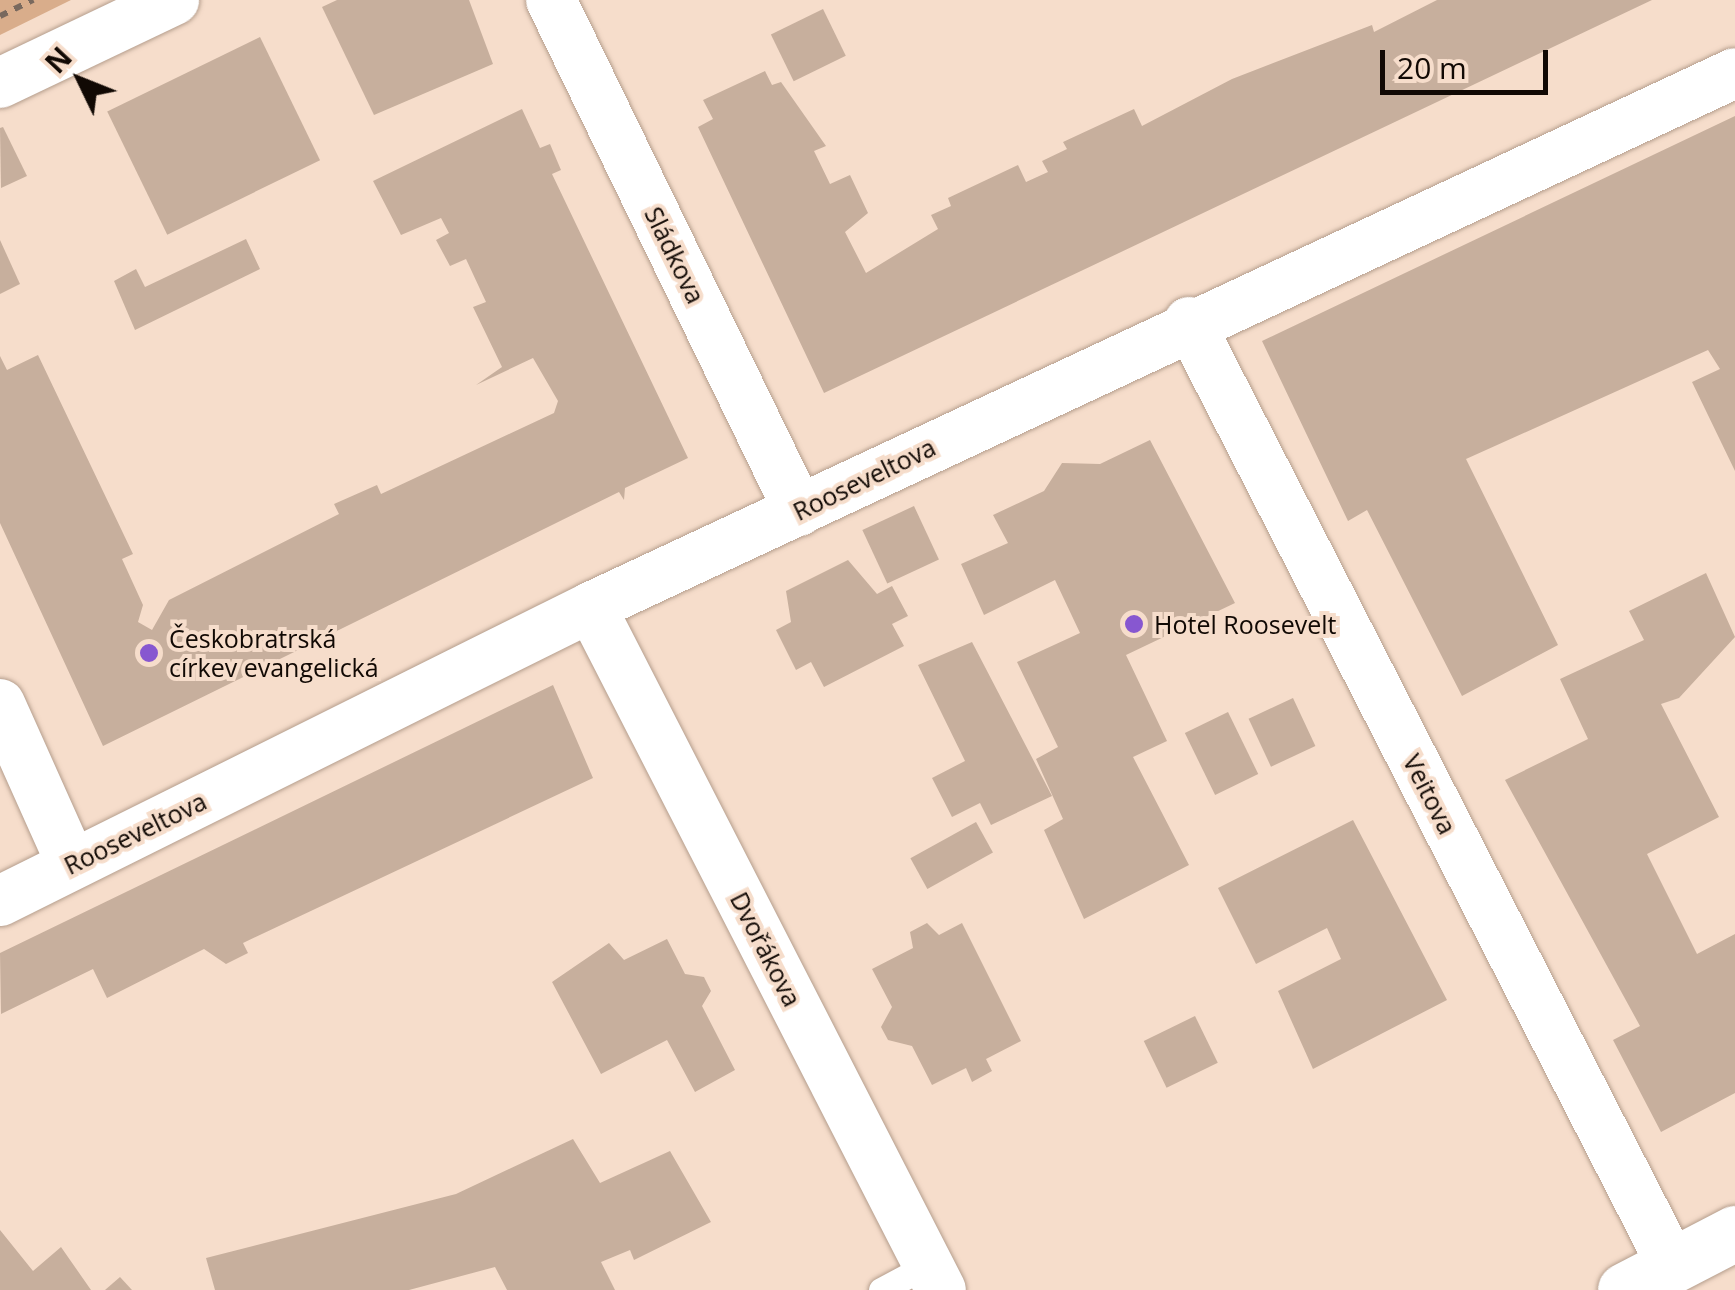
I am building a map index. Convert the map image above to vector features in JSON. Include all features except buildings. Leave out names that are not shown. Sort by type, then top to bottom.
[{"type":"main road","points":[[1648,1278],[1735,1233]]},
{"type":"street","points":[[0,82],[174,0]]},
{"type":"street","name":"Sládkova","points":[[551,0],[799,511]]},
{"type":"street","name":"Rooseveltova","points":[[0,901],[591,607],[1189,322],[1735,73]]},
{"type":"street","name":"Veitova","points":[[1189,322],[1648,1278]]},
{"type":"street","name":"Dvořákova","points":[[591,607],[936,1281]]},
{"type":"street","points":[[0,704],[72,865]]},
{"type":"lane","points":[[881,1290],[936,1281]]},
{"type":"path","points":[[0,16],[33,0]]},
{"type":"shaded area","points":[[0,0],[71,0],[0,35]]},
{"type":"place","name":"Hotel Roosevelt","points":[[1134,624]]},
{"type":"place","name":"Českobratrská církev evangelická","points":[[149,653]]}]
